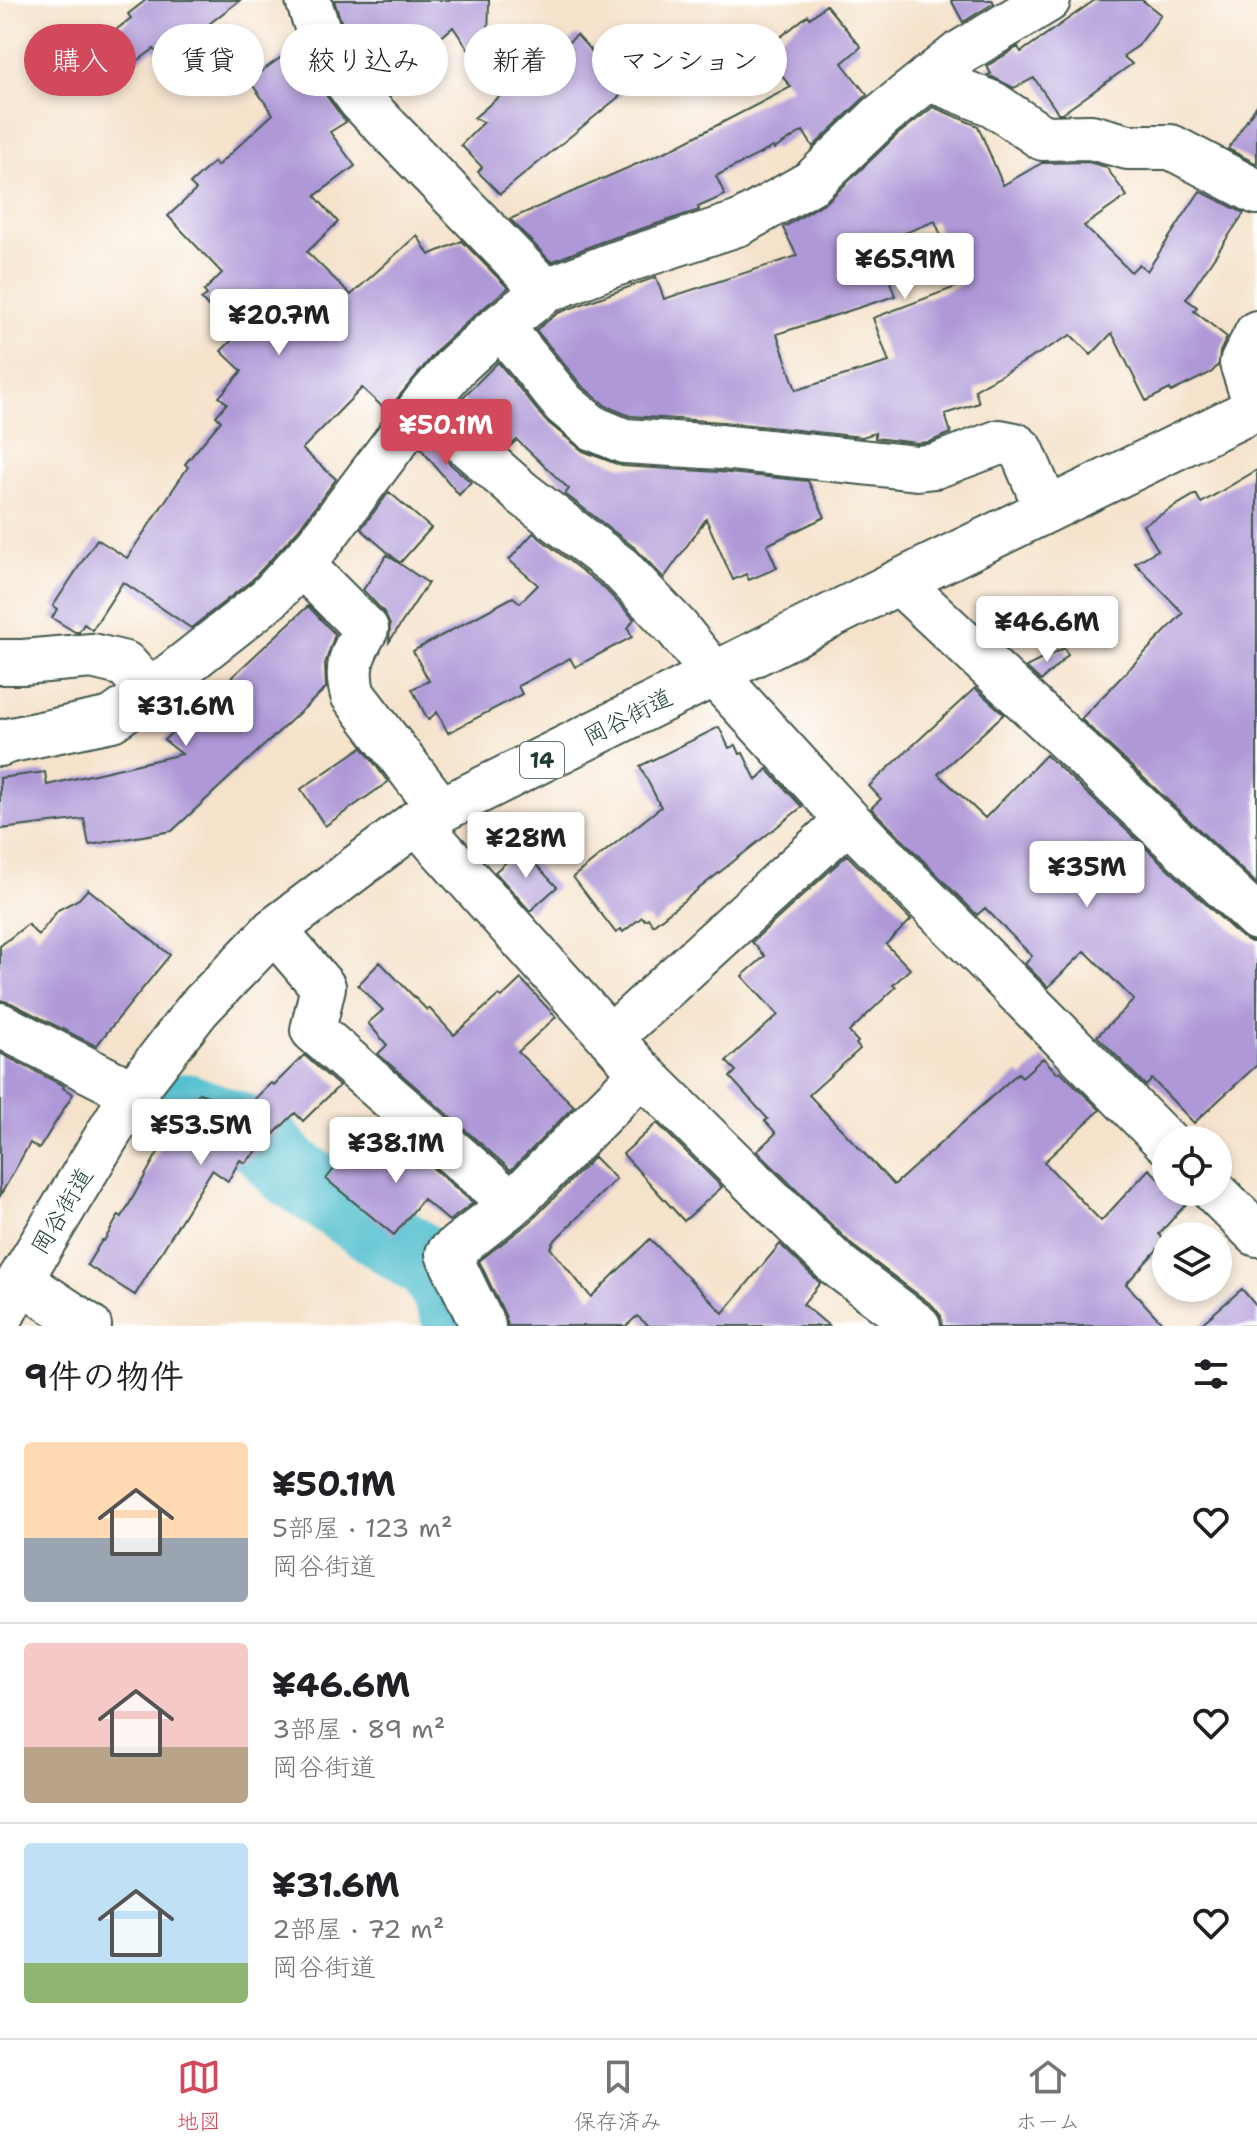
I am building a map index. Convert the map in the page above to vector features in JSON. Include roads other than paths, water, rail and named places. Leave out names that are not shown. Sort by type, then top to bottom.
[{"type":"street","points":[[308,0],[326,54],[361,101],[545,291]]},
{"type":"street","points":[[0,744],[112,719],[269,598],[317,546],[456,366],[545,291],[609,266],[740,223],[812,182],[881,116],[960,53],[1048,0]]},
{"type":"street","points":[[928,78],[993,104],[1043,138],[1091,137],[1128,147],[1171,147],[1257,192]]},
{"type":"street","points":[[501,326],[564,404],[593,428],[624,441],[721,447],[917,468],[935,466],[1000,442],[1015,445],[1022,451],[1047,510]]},
{"type":"street","points":[[1257,333],[1242,363],[1257,408]]},
{"type":"street","points":[[430,397],[466,444],[522,493],[620,568],[848,820],[1152,1128]]},
{"type":"street","name":"岡谷街道","points":[[0,1319],[20,1280],[133,1093],[198,1009],[274,930],[429,816],[1257,408]]},
{"type":"street","points":[[301,564],[366,629],[351,656],[348,679],[353,695],[429,816],[642,1073],[836,1264],[908,1323]]},
{"type":"street","points":[[899,582],[1257,918]]},
{"type":"street","points":[[0,662],[92,656],[125,664],[150,692]]},
{"type":"street","points":[[610,1038],[848,820]]},
{"type":"street","points":[[274,930],[323,987],[313,1030],[512,1204]]},
{"type":"street","points":[[0,1025],[133,1093]]},
{"type":"street","points":[[482,1325],[448,1254],[512,1204],[642,1073]]},
{"type":"street","points":[[1229,1206],[1257,1234]]},
{"type":"street","points":[[20,1280],[89,1326]]},
{"type":"waterway","points":[[185,1109],[241,1129],[266,1144],[288,1169],[432,1267],[462,1326]]}]
